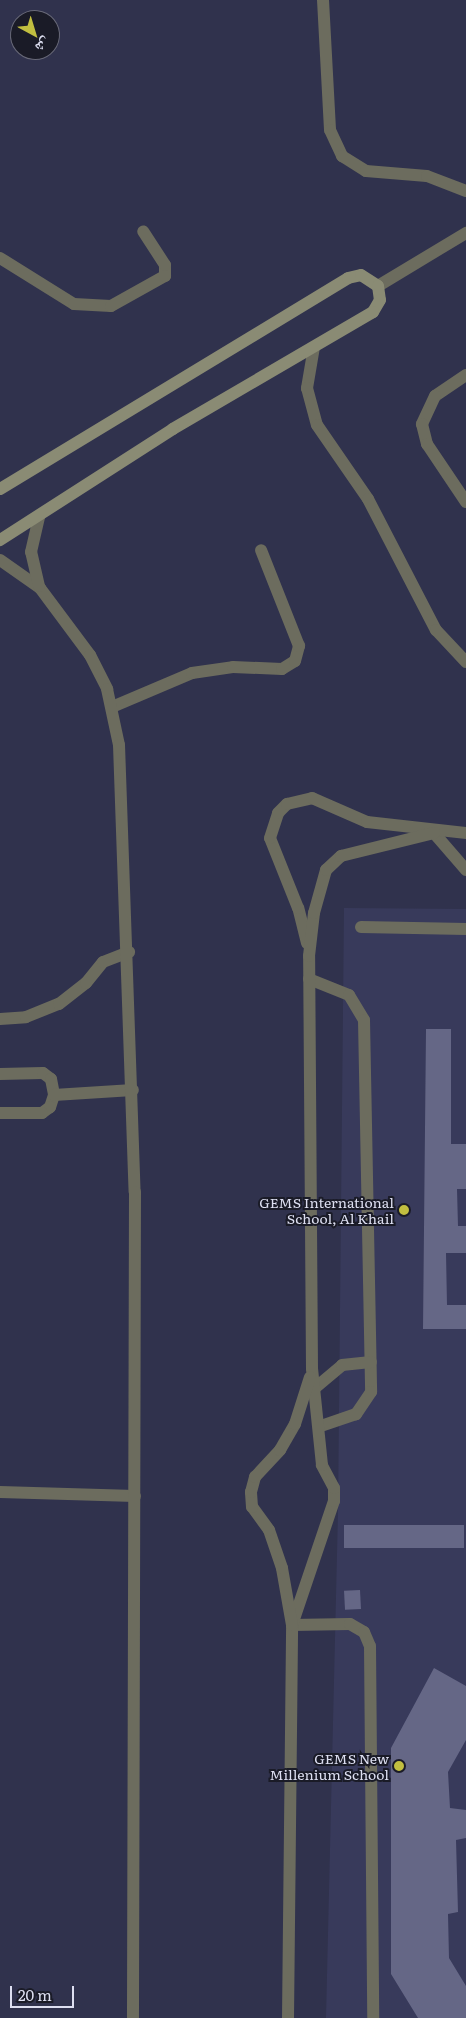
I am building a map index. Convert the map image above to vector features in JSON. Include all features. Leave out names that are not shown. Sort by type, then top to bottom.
[{"type":"street","points":[[323,0],[329,122],[342,156],[366,171],[427,176],[466,191]]},
{"type":"street","points":[[0,258],[74,304],[110,306],[165,276],[165,265],[143,231]]},
{"type":"street","points":[[378,286],[466,233]]},
{"type":"street","points":[[0,489],[348,278],[361,275],[378,286],[380,300],[373,312],[174,429],[0,540]]},
{"type":"street","points":[[314,347],[307,388],[317,425],[372,506],[436,630],[466,662]]},
{"type":"street","points":[[466,375],[435,396],[422,424],[427,444],[466,502]]},
{"type":"street","points":[[40,516],[31,552],[40,588]]},
{"type":"street","points":[[112,707],[192,673],[233,666],[282,669],[295,661],[299,646],[261,550]]},
{"type":"street","points":[[0,560],[40,588],[90,655],[112,707],[120,745],[133,1090],[135,1496],[133,2018]]},
{"type":"street","points":[[309,956],[290,884],[273,850],[270,838],[278,813],[299,799],[312,798],[367,822],[434,833],[466,833]]},
{"type":"street","points":[[434,833],[466,870]]},
{"type":"street","points":[[292,1626],[334,1501],[334,1488],[322,1465],[312,1369],[309,956],[319,891],[333,862],[366,847],[434,833]]},
{"type":"street","points":[[361,927],[466,929]]},
{"type":"street","points":[[0,1019],[26,1017],[59,1004],[86,983],[103,962],[129,952]]},
{"type":"street","points":[[310,979],[349,995],[364,1020],[371,1362],[371,1392],[363,1407],[349,1418],[319,1427]]},
{"type":"street","points":[[0,1074],[43,1073],[51,1079],[54,1095],[50,1107],[42,1113],[0,1113]]},
{"type":"street","points":[[54,1095],[133,1090]]},
{"type":"street","points":[[315,1388],[342,1365],[371,1362]]},
{"type":"street","points":[[293,2018],[291,2002],[292,1626],[279,1559],[270,1530],[252,1507],[251,1492],[255,1477],[280,1450],[295,1424],[312,1369]]},
{"type":"street","points":[[0,1492],[135,1496]]},
{"type":"street","points":[[292,1626],[350,1624],[364,1632],[370,1646],[373,2018]]},
{"type":"street","points":[[288,2018],[291,2002]]},
{"type":"shaded area","points":[[344,908],[466,909],[466,2018],[326,2018],[338,1512]]},
{"type":"building","points":[[426,1029],[451,1029],[451,1144],[466,1144],[466,1189],[457,1189],[458,1226],[466,1226],[466,1253],[446,1253],[447,1305],[466,1305],[466,1329],[423,1329]]},
{"type":"building","points":[[344,1525],[464,1525],[464,1548],[344,1548]]},
{"type":"building","points":[[360,1590],[361,1609],[345,1610],[344,1591]]},
{"type":"building","points":[[434,1668],[466,1686],[466,1740],[448,1772],[450,1808],[466,1810],[466,1838],[456,1840],[458,1912],[448,1914],[449,1958],[466,1986],[466,2018],[418,2018],[391,1974],[391,1748]]},
{"type":"place","name":"GEMS International School, Al Khail","points":[[404,1210]]},
{"type":"place","name":"GEMS New Millenium School","points":[[399,1766]]}]
